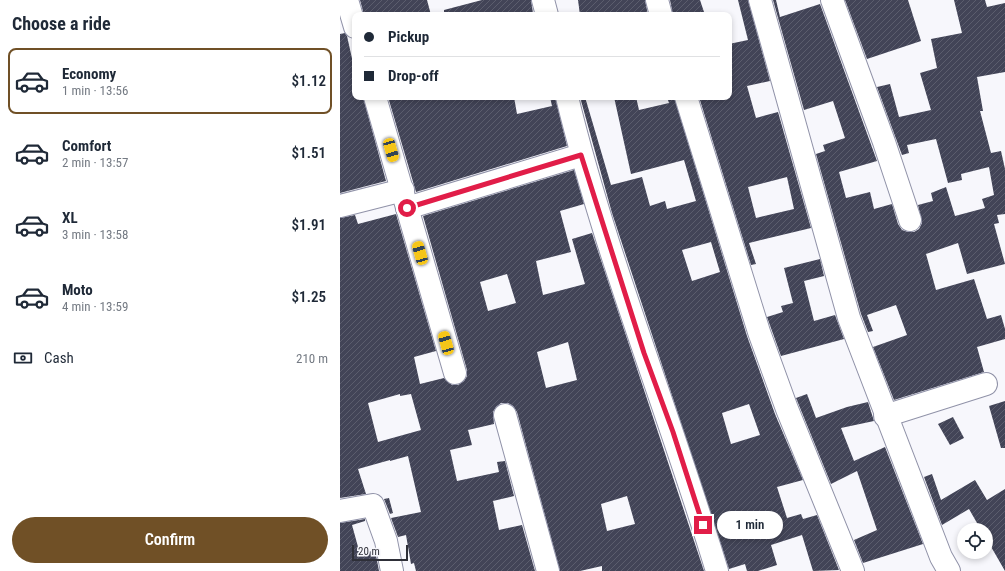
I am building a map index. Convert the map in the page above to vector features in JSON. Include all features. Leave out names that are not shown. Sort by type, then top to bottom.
[{"type":"street","points":[[347,0],[352,17]]},
{"type":"street","points":[[543,0],[546,12]]},
{"type":"street","points":[[657,0],[660,12]]},
{"type":"street","points":[[760,0],[849,318],[885,416],[941,556],[949,571]]},
{"type":"street","points":[[832,0],[884,142],[910,220]]},
{"type":"street","points":[[376,100],[454,373]]},
{"type":"street","points":[[568,100],[581,155],[644,353],[694,495],[717,571]]},
{"type":"street","points":[[687,100],[759,332],[786,409],[853,571]]},
{"type":"street","points":[[340,206],[405,199],[581,155]]},
{"type":"street","points":[[885,416],[986,384]]},
{"type":"street","points":[[505,415],[548,571]]},
{"type":"street","points":[[340,511],[373,505],[386,541],[392,571]]},
{"type":"building","points":[[360,0],[427,0],[430,12],[363,12]]},
{"type":"building","points":[[482,0],[531,0],[533,12],[444,12],[444,10]]},
{"type":"building","points":[[578,0],[645,0],[647,12],[580,12]]},
{"type":"building","points":[[670,0],[700,0],[704,12],[672,12]]},
{"type":"building","points":[[738,0],[748,0],[770,81],[747,86],[756,118],[778,112],[811,228],[749,243],[756,264],[751,265],[700,100],[732,100],[732,43],[748,40]],"holes":[[[787,177],[794,209],[756,218],[748,187]]]},
{"type":"building","points":[[773,0],[776,0],[780,17],[820,4],[877,161],[839,172],[846,198],[870,192],[874,209],[892,204],[898,224],[902,230],[908,232],[914,232],[919,229],[922,223],[918,205],[933,201],[931,193],[946,187],[955,216],[985,208],[982,199],[994,195],[989,167],[961,174],[962,180],[948,183],[936,139],[907,145],[909,153],[902,155],[877,87],[890,84],[899,117],[931,110],[920,73],[937,68],[931,39],[962,33],[954,0],[985,0],[987,7],[1005,3],[1005,72],[977,77],[983,111],[980,111],[991,153],[1001,151],[1005,169],[1005,214],[997,215],[999,223],[994,224],[1005,264],[967,274],[958,243],[926,254],[936,290],[974,279],[987,319],[1001,315],[1005,329],[1005,339],[977,347],[984,372],[894,400],[873,347],[907,335],[896,305],[867,315],[873,331],[868,332],[861,314],[816,154],[825,151],[823,145],[845,138],[833,101],[804,110]]},
{"type":"building","points":[[845,0],[908,0],[921,41],[867,59]]},
{"type":"building","points":[[345,33],[347,36],[352,58],[352,100],[364,100],[386,181],[340,193],[340,34]]},
{"type":"building","points":[[389,100],[515,100],[517,114],[552,106],[551,100],[556,100],[567,146],[416,192]]},
{"type":"building","points":[[581,100],[586,100],[611,185],[642,177],[650,206],[665,201],[667,209],[696,201],[684,160],[631,174],[615,100],[637,100],[639,110],[669,103],[668,100],[675,100],[747,336],[775,414],[803,480],[777,487],[787,518],[801,514],[803,519],[817,515],[839,570],[813,571],[802,535],[771,545],[777,565],[758,571],[747,571],[745,564],[729,569],[612,213]],"holes":[[[711,242],[720,272],[692,281],[682,250]],[[749,404],[760,435],[731,444],[722,413]]]},
{"type":"building","points":[[574,170],[584,204],[560,211],[571,252],[536,261],[543,295],[585,284],[572,239],[592,233],[704,571],[602,571],[602,566],[580,571],[560,571],[517,412],[513,406],[508,403],[501,403],[496,407],[493,412],[494,424],[468,430],[472,445],[450,450],[457,481],[499,472],[497,462],[505,461],[514,496],[493,501],[499,530],[522,525],[535,571],[416,571],[414,563],[411,564],[406,535],[398,537],[391,518],[421,512],[408,456],[358,469],[366,494],[340,498],[340,218],[355,215],[358,224],[396,214],[436,351],[414,357],[420,384],[444,378],[452,385],[458,385],[464,381],[467,376],[467,370],[423,216]],"holes":[[[507,274],[516,303],[488,311],[480,282]],[[568,342],[577,380],[546,388],[537,352]],[[400,394],[400,396],[411,394],[421,430],[378,442],[368,403]],[[627,496],[635,524],[607,531],[601,504]]]},
{"type":"building","points":[[820,259],[824,276],[804,281],[814,321],[835,315],[844,339],[781,356],[767,317],[783,312],[781,306],[793,303],[784,268]]},
{"type":"building","points":[[807,394],[816,418],[847,407],[868,402],[874,421],[841,428],[854,461],[885,447],[923,544],[863,563],[854,540],[877,530],[857,471],[831,484],[796,398]]},
{"type":"building","points":[[1005,401],[1005,448],[1001,448],[989,406]]},
{"type":"building","points":[[953,417],[964,438],[950,445],[938,424]]},
{"type":"building","points":[[932,474],[941,500],[975,480],[987,500],[1005,489],[1005,571],[993,550],[993,523],[977,523],[969,509],[942,525],[924,477]]},
{"type":"building","points":[[389,498],[393,513],[390,514],[384,499]]},
{"type":"building","points":[[365,519],[365,521],[352,525],[360,554],[375,550],[379,571],[340,571],[340,523]]},
{"type":"route","points":[[407,208],[581,155],[644,353],[673,432],[703,525]]}]
